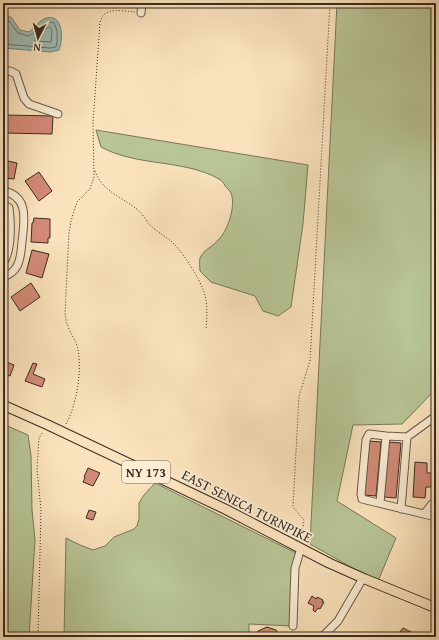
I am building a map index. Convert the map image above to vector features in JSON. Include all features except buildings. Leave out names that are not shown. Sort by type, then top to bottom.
[{"type":"main road","name":"EAST SENECA TURNPIKE","points":[[3,405],[62,431],[225,509],[297,547],[363,578],[436,608]]},
{"type":"street","points":[[141,13],[142,3]]},
{"type":"street","points":[[3,71],[10,71],[16,74],[24,98],[29,104],[58,114]]},
{"type":"street","points":[[3,191],[12,194],[18,199],[23,206],[24,214],[18,266],[12,274],[3,277]]},
{"type":"street","points":[[3,263],[6,258],[11,220],[9,208],[5,206],[18,199]]},
{"type":"street","points":[[436,416],[407,437],[369,434],[366,440],[361,494],[362,499],[436,517]]},
{"type":"street","points":[[380,503],[386,436]]},
{"type":"street","points":[[401,508],[407,437]]},
{"type":"street","points":[[424,514],[436,501]]},
{"type":"street","points":[[293,626],[297,547]]},
{"type":"street","points":[[322,637],[338,621],[363,578]]},
{"type":"path","points":[[297,547],[304,520],[293,507],[299,396],[310,361],[330,3]]},
{"type":"path","points":[[62,431],[71,415],[78,386],[79,363],[77,346],[68,326],[65,314],[71,220],[77,202],[90,189],[94,177],[93,123],[101,18],[106,12],[114,11],[141,13]]},
{"type":"path","points":[[94,168],[97,176],[105,186],[140,212],[149,225],[174,244],[182,254],[197,278],[204,293],[207,309],[206,329]]},
{"type":"path","points":[[38,637],[41,523],[36,469],[39,438],[48,425]]},
{"type":"green space","points":[[337,3],[436,3],[436,389],[402,424],[353,425],[337,501],[396,538],[378,581],[310,544]]},
{"type":"green space","points":[[96,130],[308,165],[303,224],[291,307],[278,316],[263,311],[255,296],[211,282],[200,271],[200,258],[206,250],[217,242],[222,235],[228,224],[232,211],[231,192],[222,181],[191,168],[145,161],[115,153],[101,147]]},
{"type":"green space","points":[[3,424],[28,435],[31,456],[32,510],[35,540],[29,637],[3,637]]},
{"type":"green space","points":[[155,483],[296,553],[291,626],[249,624],[249,637],[64,637],[66,538],[93,550],[105,546],[114,537],[134,529],[137,526],[139,519],[139,503]]},
{"type":"water","points":[[3,16],[11,17],[20,30],[29,32],[44,19],[53,18],[57,20],[61,29],[59,50],[50,52],[3,48]]}]
